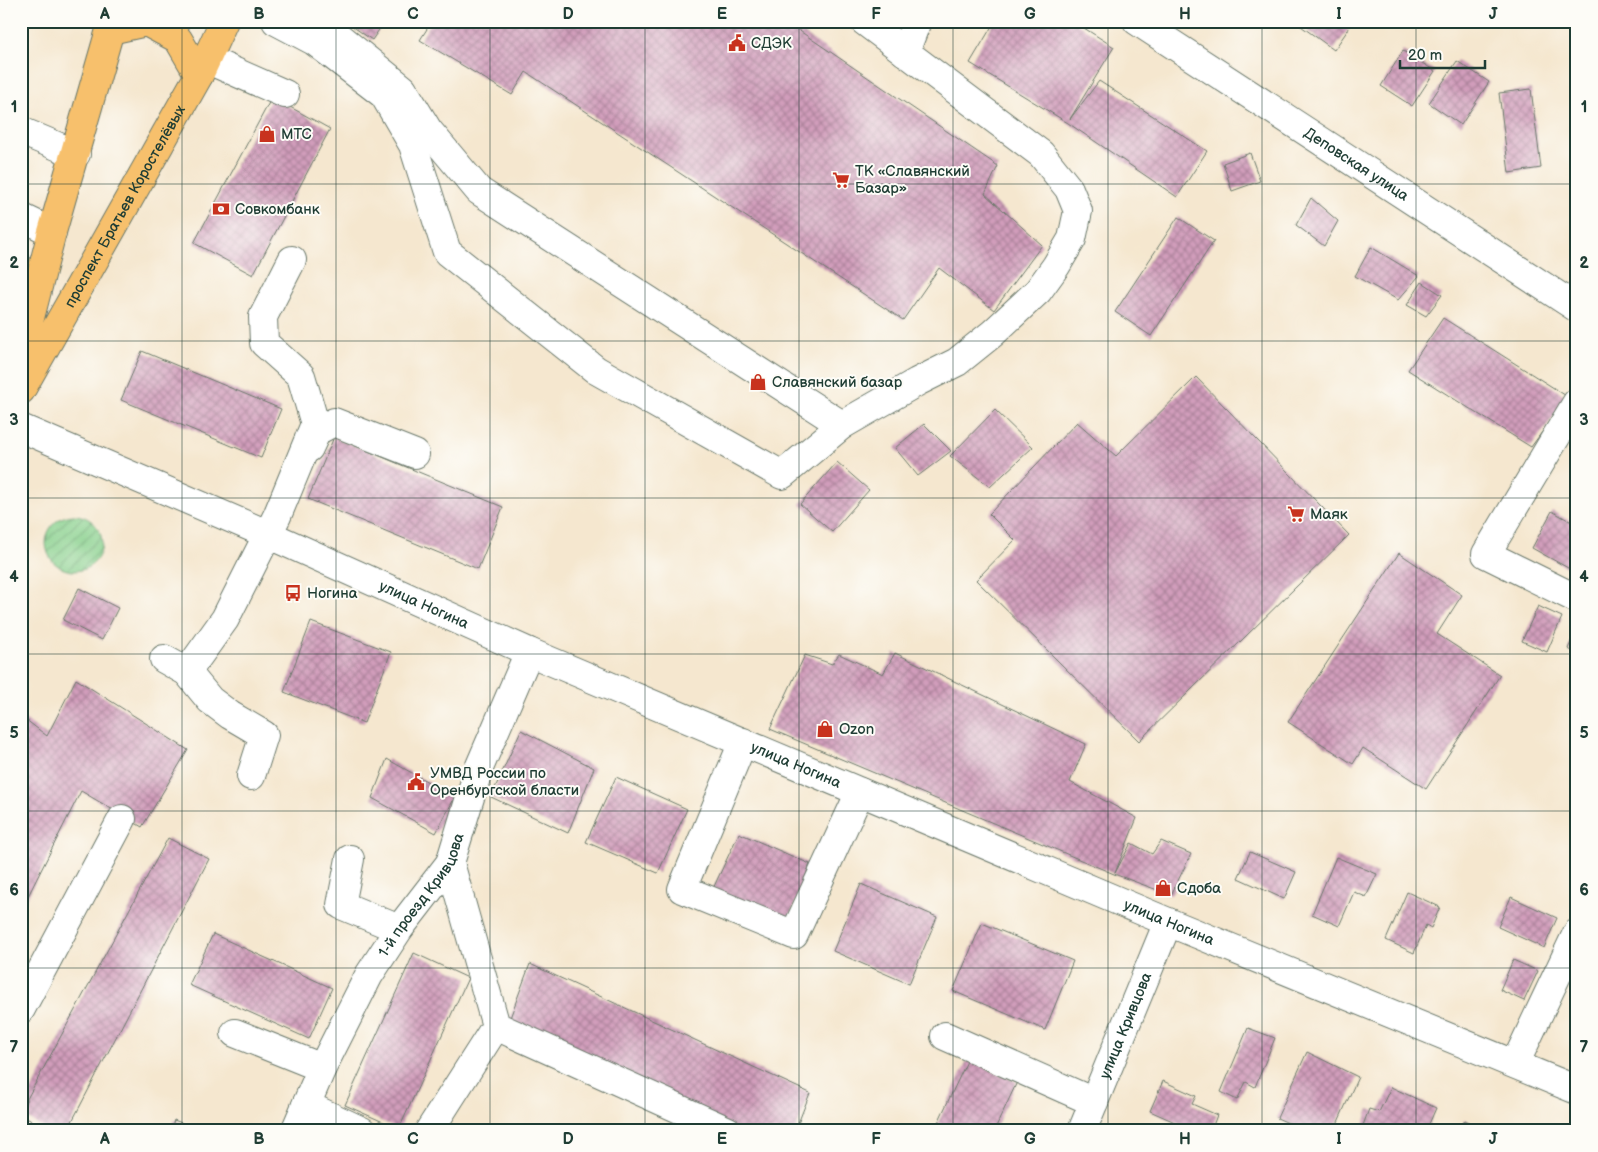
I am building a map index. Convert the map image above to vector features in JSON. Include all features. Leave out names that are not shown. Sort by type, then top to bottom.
[{"type":"main road","name":"проспект Братьев Коростелёвых","points":[[21,390],[203,67],[224,21]]},
{"type":"main road","points":[[21,353],[52,232],[112,26],[146,22],[178,39],[203,67]]},
{"type":"street","points":[[276,21],[314,41],[384,95],[413,145],[448,252],[596,370],[782,475],[842,426],[917,382],[957,362],[993,333],[1038,291],[1056,266],[1072,239],[1078,212],[1069,189],[1041,154],[864,21]]},
{"type":"street","points":[[319,21],[403,89],[428,130],[479,191],[842,426]]},
{"type":"street","points":[[905,52],[917,21]]},
{"type":"street","name":"Деповская улица","points":[[1136,21],[1577,308]]},
{"type":"street","points":[[203,67],[285,94]]},
{"type":"street","points":[[21,131],[76,154]]},
{"type":"street","points":[[21,216],[52,232]]},
{"type":"street","points":[[272,525],[315,424],[301,376],[264,343],[263,317],[292,260]]},
{"type":"street","points":[[1577,402],[1486,554],[1577,599]]},
{"type":"street","points":[[187,672],[225,619],[317,431],[334,422],[415,454]]},
{"type":"street","name":"улица Ногина","points":[[21,428],[272,525],[529,652],[1168,922],[1577,1090]]},
{"type":"street","name":"1-й проезд Кривцова","points":[[295,1131],[322,1068],[368,975],[399,929],[450,863],[479,768],[529,652]]},
{"type":"street","points":[[164,659],[187,672],[210,700],[264,735],[251,776]]},
{"type":"street","points":[[743,742],[682,889],[794,936],[860,792]]},
{"type":"street","points":[[21,1009],[122,819]]},
{"type":"street","points":[[350,859],[340,905],[399,929]]},
{"type":"street","points":[[429,1131],[496,1026],[450,863]]},
{"type":"street","name":"улица Кривцова","points":[[1082,1131],[1168,922]]},
{"type":"street","points":[[1515,1064],[1577,933]]},
{"type":"street","points":[[496,1026],[728,1131]]},
{"type":"street","points":[[235,1033],[322,1068]]},
{"type":"street","points":[[945,1036],[1094,1102]]},
{"type":"street","points":[[306,1105],[362,1131]]},
{"type":"green space","points":[[74,515],[89,520],[97,528],[102,543],[97,558],[89,566],[74,571],[59,566],[51,558],[46,543],[51,528],[59,520]]},
{"type":"building","points":[[345,21],[385,21],[372,40]]},
{"type":"building","name":"ТК «Славянский Базар»","points":[[432,21],[785,21],[998,166],[985,194],[1042,245],[994,310],[939,268],[903,320],[526,72],[512,95],[420,40]]},
{"type":"building","points":[[995,21],[1073,21],[1114,47],[1070,119],[1099,81],[1207,151],[1177,197],[1068,123],[970,63]]},
{"type":"building","points":[[1294,21],[1354,21],[1334,50]]},
{"type":"building","points":[[1403,51],[1435,71],[1412,106],[1381,86]]},
{"type":"building","points":[[1457,61],[1489,82],[1461,125],[1429,103]]},
{"type":"building","points":[[1531,89],[1541,168],[1509,173],[1499,93]]},
{"type":"building","points":[[272,97],[330,129],[253,275],[194,243]]},
{"type":"building","points":[[1250,153],[1260,181],[1232,191],[1223,163]]},
{"type":"building","points":[[1311,198],[1338,221],[1324,246],[1296,225]]},
{"type":"building","points":[[1178,217],[1214,241],[1151,336],[1115,312]]},
{"type":"building","points":[[1371,247],[1419,276],[1398,300],[1355,276]]},
{"type":"building","points":[[1422,282],[1442,295],[1426,316],[1407,305]]},
{"type":"building","points":[[1443,318],[1568,397],[1531,447],[1408,370]]},
{"type":"building","points":[[142,351],[281,409],[261,458],[121,400]]},
{"type":"building","points":[[1196,377],[1349,535],[1139,741],[976,580],[1015,540],[989,514],[1077,422],[1116,456]]},
{"type":"building","points":[[995,410],[1033,447],[990,487],[950,456]]},
{"type":"building","points":[[924,424],[951,451],[918,476],[895,448]]},
{"type":"building","points":[[334,437],[503,507],[478,569],[308,499]]},
{"type":"building","points":[[837,462],[869,490],[832,532],[800,504]]},
{"type":"building","points":[[1552,511],[1577,525],[1577,573],[1532,548]]},
{"type":"building","points":[[1399,553],[1462,595],[1437,634],[1500,675],[1426,789],[1363,748],[1353,764],[1288,722]]},
{"type":"building","points":[[79,588],[118,608],[102,640],[63,620]]},
{"type":"building","points":[[1538,606],[1562,617],[1547,652],[1522,641]]},
{"type":"building","points":[[311,622],[391,652],[364,723],[284,692]]},
{"type":"building","points":[[1577,628],[1577,653],[1568,649]]},
{"type":"building","points":[[895,653],[1086,744],[1070,782],[1137,818],[1115,873],[1131,843],[1152,854],[1161,841],[1191,854],[1171,895],[1114,874],[770,729],[805,655],[832,664],[839,654],[883,674]]},
{"type":"building","points":[[76,679],[188,750],[142,827],[81,791],[21,910],[21,716],[47,736]]},
{"type":"building","points":[[521,730],[594,768],[568,833],[491,797]]},
{"type":"building","points":[[387,759],[455,797],[436,833],[372,798]]},
{"type":"building","points":[[616,777],[687,809],[658,873],[586,842]]},
{"type":"building","points":[[739,833],[810,864],[786,928],[710,895]]},
{"type":"building","points":[[168,838],[209,859],[67,1131],[49,1131],[21,1115],[21,1110]]},
{"type":"building","points":[[1250,852],[1296,872],[1284,899],[1238,878]]},
{"type":"building","points":[[1336,857],[1377,874],[1366,897],[1354,892],[1339,926],[1312,914]]},
{"type":"building","points":[[861,884],[937,917],[909,984],[833,951]]},
{"type":"building","points":[[1407,892],[1440,907],[1431,928],[1426,925],[1414,953],[1386,940]]},
{"type":"building","points":[[1511,897],[1557,918],[1544,948],[1498,927]]},
{"type":"building","points":[[982,923],[1073,961],[1045,1030],[953,991]]},
{"type":"building","points":[[213,934],[332,988],[309,1039],[189,985]]},
{"type":"building","points":[[414,953],[468,978],[399,1129],[345,1105]]},
{"type":"building","points":[[1513,960],[1538,971],[1524,1001],[1500,990]]},
{"type":"building","points":[[530,964],[810,1093],[795,1131],[737,1131],[507,1026]]},
{"type":"building","points":[[1248,1028],[1275,1038],[1255,1087],[1246,1082],[1237,1100],[1221,1092]]},
{"type":"building","points":[[1307,1052],[1358,1077],[1334,1131],[1301,1131],[1302,1129],[1277,1118]]},
{"type":"building","points":[[968,1059],[1017,1082],[994,1131],[934,1131]]},
{"type":"building","points":[[1163,1081],[1196,1096],[1192,1104],[1217,1115],[1211,1131],[1195,1131],[1150,1111]]},
{"type":"building","points":[[1391,1087],[1436,1108],[1426,1131],[1361,1131],[1369,1109],[1379,1112]]},
{"type":"building","points":[[174,1120],[202,1131],[170,1131]]},
{"type":"building","points":[[1465,1120],[1488,1131],[1459,1131]]},
{"type":"place","name":"СДЭК","points":[[737,43]]},
{"type":"place","name":"МТС","points":[[267,134]]},
{"type":"place","name":"ТК «Славянский Базар»","points":[[841,180]]},
{"type":"place","name":"Совкомбанк","points":[[221,209]]},
{"type":"place","name":"Славянский базар","points":[[758,382]]},
{"type":"place","name":"Маяк","points":[[1296,514]]},
{"type":"place","name":"Ногина","points":[[293,593]]},
{"type":"place","name":"Ozon","points":[[825,729]]},
{"type":"place","name":"УМВД России по Оренбургской бласти","points":[[416,782]]},
{"type":"place","name":"Сдоба","points":[[1163,888]]}]
